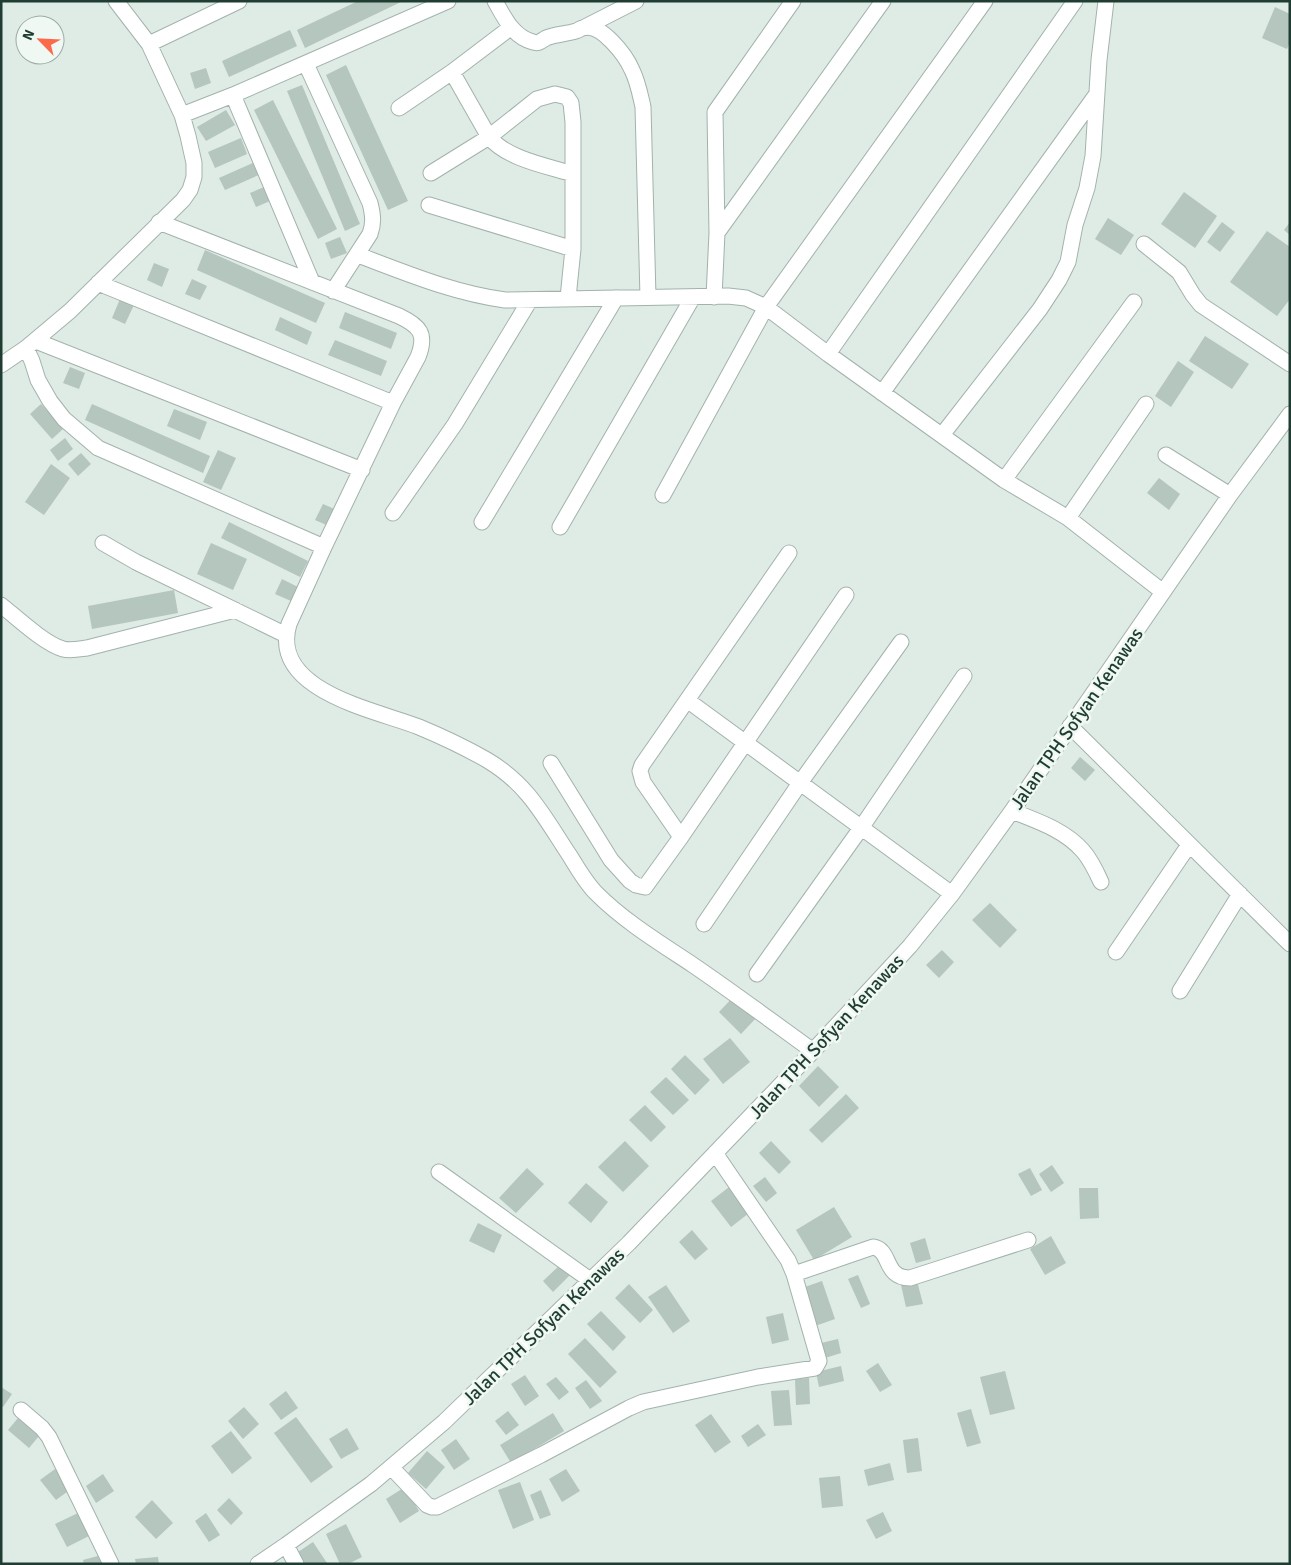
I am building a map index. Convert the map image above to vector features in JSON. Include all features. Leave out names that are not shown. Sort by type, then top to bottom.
[{"type":"street","points":[[1,365],[31,345],[70,311],[190,190],[194,177],[194,163],[182,115],[149,44],[116,1]]},
{"type":"street","points":[[149,44],[238,1]]},
{"type":"street","points":[[182,115],[306,64],[448,1]]},
{"type":"street","points":[[495,1],[510,28],[525,39],[534,42],[542,42],[546,38],[576,31],[636,1]]},
{"type":"street","points":[[714,297],[717,233],[714,112],[793,1]]},
{"type":"street","points":[[717,233],[884,1]]},
{"type":"street","points":[[663,495],[766,307],[985,1]]},
{"type":"street","points":[[828,354],[1075,1]]},
{"type":"street","points":[[942,435],[1040,309],[1060,280],[1068,262],[1075,225],[1087,188],[1093,156],[1096,95],[1106,1]]},
{"type":"street","points":[[585,27],[595,29],[609,38],[632,68],[643,106],[648,297]]},
{"type":"street","points":[[398,108],[452,72],[510,28]]},
{"type":"street","points":[[306,64],[373,213],[370,234],[334,291]]},
{"type":"street","points":[[452,72],[489,137],[496,145],[507,152],[573,174]]},
{"type":"street","points":[[431,173],[489,137],[537,99],[555,94],[567,97],[571,103],[573,122],[573,248],[568,298]]},
{"type":"street","points":[[233,95],[312,282]]},
{"type":"street","points":[[882,393],[1096,95]]},
{"type":"street","points":[[429,204],[573,248]]},
{"type":"street","points":[[159,222],[399,316],[417,326],[421,334],[421,349],[393,403],[293,614],[286,635],[288,654],[294,665],[304,677],[318,687],[340,698],[440,736],[503,770],[538,805],[594,891],[609,906],[813,1051]]},
{"type":"street","points":[[1144,244],[1179,272],[1193,296],[1201,305],[1290,364]]},
{"type":"street","points":[[358,255],[443,287],[505,300],[728,296],[746,298],[766,307],[828,354],[1004,480],[1068,518],[1163,592]]},
{"type":"street","points":[[98,282],[393,403]]},
{"type":"street","points":[[560,528],[693,297]]},
{"type":"street","points":[[482,522],[616,298]]},
{"type":"street","points":[[393,513],[455,424],[530,300]]},
{"type":"street","points":[[1004,480],[1134,302]]},
{"type":"street","points":[[31,345],[362,470]]},
{"type":"street","points":[[31,345],[32,361],[38,380],[50,401],[64,419],[98,448],[324,546]]},
{"type":"street","points":[[1068,518],[1146,404]]},
{"type":"street","name":"Jalan TPH Sofyan Kenawas","points":[[258,1564],[371,1484],[444,1422],[629,1242],[813,1051],[910,946],[952,894],[1012,811],[1230,495],[1290,414]]},
{"type":"street","points":[[1166,455],[1230,495]]},
{"type":"street","points":[[103,543],[136,562],[286,635]]},
{"type":"street","points":[[681,837],[643,782],[640,771],[642,765],[789,553]]},
{"type":"street","points":[[550,763],[611,860],[625,877],[636,885],[645,886],[681,837],[846,595]]},
{"type":"street","points":[[1,605],[49,643],[63,649],[73,650],[235,610]]},
{"type":"street","points":[[704,924],[800,783],[901,642]]},
{"type":"street","points":[[757,974],[861,828],[964,676]]},
{"type":"street","points":[[687,700],[952,894]]},
{"type":"street","points":[[1070,726],[1290,944]]},
{"type":"street","points":[[1012,811],[1055,830],[1073,842],[1083,851],[1101,882]]},
{"type":"street","points":[[1116,952],[1188,845]]},
{"type":"street","points":[[1180,991],[1240,894]]},
{"type":"street","points":[[391,1467],[427,1505],[437,1507],[643,1402],[758,1377],[813,1369],[817,1366],[819,1361],[794,1274],[788,1260],[715,1153]]},
{"type":"street","points":[[439,1172],[590,1280]]},
{"type":"street","points":[[794,1274],[873,1246],[881,1250],[897,1276],[910,1278],[1028,1240]]},
{"type":"street","points":[[21,1410],[42,1428],[49,1437],[111,1564]]},
{"type":"street","points":[[286,1545],[296,1564]]},
{"type":"building","points":[[358,1],[403,1],[305,48],[297,30]]},
{"type":"building","points":[[1275,7],[1290,14],[1290,42],[1287,49],[1262,38]]},
{"type":"building","points":[[290,30],[297,46],[229,77],[222,61]]},
{"type":"building","points":[[346,65],[408,201],[388,210],[326,75]]},
{"type":"building","points":[[206,68],[211,83],[195,89],[190,73]]},
{"type":"building","points":[[302,85],[360,224],[345,231],[287,91]]},
{"type":"building","points":[[273,100],[337,229],[318,239],[254,110]]},
{"type":"building","points":[[226,110],[235,125],[206,141],[197,127]]},
{"type":"building","points":[[241,138],[247,154],[215,168],[208,152]]},
{"type":"building","points":[[255,162],[261,174],[225,190],[219,178]]},
{"type":"building","points":[[264,187],[270,201],[256,207],[250,193]]},
{"type":"building","points":[[1184,192],[1217,216],[1195,248],[1161,224]]},
{"type":"building","points":[[1108,218],[1134,235],[1121,255],[1095,239]]},
{"type":"building","points":[[1222,222],[1235,232],[1220,252],[1207,242]]},
{"type":"building","points":[[1290,222],[1290,235],[1284,230]]},
{"type":"building","points":[[1267,231],[1290,247],[1290,299],[1277,316],[1230,282]]},
{"type":"building","points":[[340,237],[347,253],[331,259],[325,243]]},
{"type":"building","points":[[205,250],[325,303],[316,323],[197,270]]},
{"type":"building","points":[[154,263],[169,269],[162,287],[147,280]]},
{"type":"building","points":[[192,279],[207,286],[200,300],[185,294]]},
{"type":"building","points":[[120,299],[134,305],[125,324],[112,318]]},
{"type":"building","points":[[345,312],[397,333],[391,349],[339,328]]},
{"type":"building","points":[[280,317],[312,332],[307,345],[275,330]]},
{"type":"building","points":[[1205,336],[1249,364],[1232,389],[1189,361]]},
{"type":"building","points":[[335,340],[387,361],[381,376],[328,355]]},
{"type":"building","points":[[1178,361],[1194,372],[1171,407],[1155,396]]},
{"type":"building","points":[[70,367],[85,373],[79,389],[63,383]]},
{"type":"building","points":[[41,404],[63,429],[52,439],[30,414]]},
{"type":"building","points":[[92,404],[210,456],[203,473],[85,420]]},
{"type":"building","points":[[174,409],[207,422],[200,440],[167,426]]},
{"type":"building","points":[[65,438],[73,449],[58,461],[50,450]]},
{"type":"building","points":[[218,450],[236,458],[221,490],[203,482]]},
{"type":"building","points":[[81,453],[91,464],[78,476],[68,464]]},
{"type":"building","points":[[51,464],[70,478],[44,515],[25,502]]},
{"type":"building","points":[[1159,478],[1180,494],[1169,510],[1147,493]]},
{"type":"building","points":[[323,504],[339,511],[331,527],[315,520]]},
{"type":"building","points":[[229,522],[308,561],[300,577],[221,538]]},
{"type":"building","points":[[211,543],[247,559],[233,590],[197,574]]},
{"type":"building","points":[[282,579],[298,587],[291,601],[275,594]]},
{"type":"building","points":[[174,590],[178,613],[92,629],[88,606]]},
{"type":"building","points":[[1080,757],[1095,770],[1085,781],[1071,768]]},
{"type":"building","points":[[990,903],[1017,930],[1000,948],[972,920]]},
{"type":"building","points":[[942,950],[954,962],[939,978],[926,965]]},
{"type":"building","points":[[735,995],[757,1017],[741,1034],[719,1012]]},
{"type":"building","points":[[730,1038],[750,1062],[723,1084],[703,1059]]},
{"type":"building","points":[[685,1055],[710,1080],[695,1095],[671,1069]]},
{"type":"building","points":[[818,1066],[839,1087],[819,1107],[799,1086]]},
{"type":"building","points":[[666,1077],[689,1100],[673,1115],[650,1092]]},
{"type":"building","points":[[846,1094],[859,1108],[822,1143],[809,1130]]},
{"type":"building","points":[[645,1105],[666,1127],[651,1142],[629,1120]]},
{"type":"building","points":[[625,1141],[649,1166],[623,1192],[598,1167]]},
{"type":"building","points":[[771,1141],[791,1162],[779,1174],[759,1153]]},
{"type":"building","points":[[1052,1165],[1064,1183],[1051,1192],[1039,1174]]},
{"type":"building","points":[[527,1168],[544,1184],[516,1213],[499,1198]]},
{"type":"building","points":[[1030,1168],[1042,1190],[1031,1196],[1018,1174]]},
{"type":"building","points":[[765,1177],[777,1193],[766,1202],[753,1186]]},
{"type":"building","points":[[586,1183],[608,1202],[591,1223],[568,1203]]},
{"type":"building","points":[[733,1184],[753,1210],[731,1227],[711,1201]]},
{"type":"building","points":[[1079,1188],[1098,1188],[1099,1218],[1080,1219]]},
{"type":"building","points":[[834,1207],[852,1237],[814,1260],[796,1230]]},
{"type":"building","points":[[478,1223],[502,1235],[494,1253],[469,1241]]},
{"type":"building","points":[[692,1230],[708,1249],[695,1260],[679,1242]]},
{"type":"building","points":[[1051,1236],[1066,1263],[1045,1275],[1030,1249]]},
{"type":"building","points":[[925,1238],[931,1259],[916,1263],[910,1243]]},
{"type":"building","points":[[561,1264],[571,1274],[553,1292],[543,1281]]},
{"type":"building","points":[[858,1275],[870,1304],[861,1308],[848,1279]]},
{"type":"building","points":[[822,1281],[835,1319],[815,1326],[802,1288]]},
{"type":"building","points":[[917,1281],[923,1304],[906,1307],[901,1285]]},
{"type":"building","points":[[629,1284],[653,1310],[640,1323],[615,1298]]},
{"type":"building","points":[[666,1285],[690,1321],[673,1333],[648,1297]]},
{"type":"building","points":[[601,1311],[626,1337],[613,1351],[587,1324]]},
{"type":"building","points":[[783,1313],[789,1340],[772,1344],[766,1317]]},
{"type":"building","points":[[585,1338],[617,1372],[600,1388],[568,1354]]},
{"type":"building","points":[[838,1339],[841,1353],[825,1358],[821,1343]]},
{"type":"building","points":[[878,1363],[892,1385],[880,1392],[866,1371]]},
{"type":"building","points":[[841,1366],[844,1381],[819,1387],[816,1372]]},
{"type":"building","points":[[1005,1371],[1015,1409],[990,1415],[980,1377]]},
{"type":"building","points":[[525,1375],[539,1396],[525,1406],[511,1384]]},
{"type":"building","points":[[556,1377],[569,1392],[559,1400],[546,1384]]},
{"type":"building","points":[[809,1378],[810,1404],[796,1405],[795,1379]]},
{"type":"building","points":[[586,1380],[602,1401],[590,1409],[575,1388]]},
{"type":"building","points":[[1,1387],[12,1394],[3,1407],[1,1406]]},
{"type":"building","points":[[789,1390],[792,1425],[774,1426],[771,1391]]},
{"type":"building","points":[[286,1391],[298,1408],[281,1420],[269,1404]]},
{"type":"building","points":[[244,1407],[259,1424],[243,1439],[228,1421]]},
{"type":"building","points":[[971,1409],[981,1443],[967,1447],[957,1413]]},
{"type":"building","points":[[508,1411],[519,1425],[506,1435],[495,1421]]},
{"type":"building","points":[[553,1413],[564,1431],[511,1463],[500,1445]]},
{"type":"building","points":[[711,1414],[731,1442],[715,1453],[695,1425]]},
{"type":"building","points":[[296,1417],[333,1467],[311,1483],[274,1433]]},
{"type":"building","points":[[18,1418],[39,1436],[29,1448],[8,1430]]},
{"type":"building","points":[[758,1424],[766,1435],[748,1447],[741,1436]]},
{"type":"building","points":[[347,1428],[359,1449],[341,1459],[329,1439]]},
{"type":"building","points":[[231,1431],[252,1458],[232,1474],[211,1446]]},
{"type":"building","points":[[918,1438],[922,1471],[907,1473],[903,1440]]},
{"type":"building","points":[[456,1439],[470,1459],[454,1470],[441,1450]]},
{"type":"building","points":[[427,1451],[445,1467],[426,1489],[408,1473]]},
{"type":"building","points":[[890,1463],[894,1480],[868,1486],[864,1470]]},
{"type":"building","points":[[55,1469],[71,1489],[56,1500],[40,1480]]},
{"type":"building","points":[[566,1469],[580,1491],[562,1502],[549,1479]]},
{"type":"building","points":[[103,1474],[114,1491],[96,1503],[86,1486]]},
{"type":"building","points":[[840,1476],[843,1506],[822,1508],[819,1478]]},
{"type":"building","points":[[520,1482],[534,1520],[513,1529],[498,1490]]},
{"type":"building","points":[[405,1487],[419,1511],[400,1523],[386,1499]]},
{"type":"building","points":[[541,1490],[551,1515],[540,1519],[530,1495]]},
{"type":"building","points":[[229,1498],[243,1513],[231,1525],[217,1510]]},
{"type":"building","points":[[152,1500],[173,1523],[156,1539],[135,1517]]},
{"type":"building","points":[[883,1512],[892,1531],[876,1539],[866,1520]]},
{"type":"building","points":[[78,1513],[89,1536],[67,1547],[55,1524]]},
{"type":"building","points":[[206,1513],[220,1535],[209,1542],[195,1521]]},
{"type":"building","points":[[346,1524],[362,1557],[348,1564],[340,1564],[326,1534]]},
{"type":"building","points":[[313,1542],[326,1564],[305,1564],[298,1552]]},
{"type":"building","points":[[105,1554],[107,1564],[84,1564],[83,1560]]},
{"type":"building","points":[[158,1557],[159,1564],[136,1564],[135,1559]]}]
